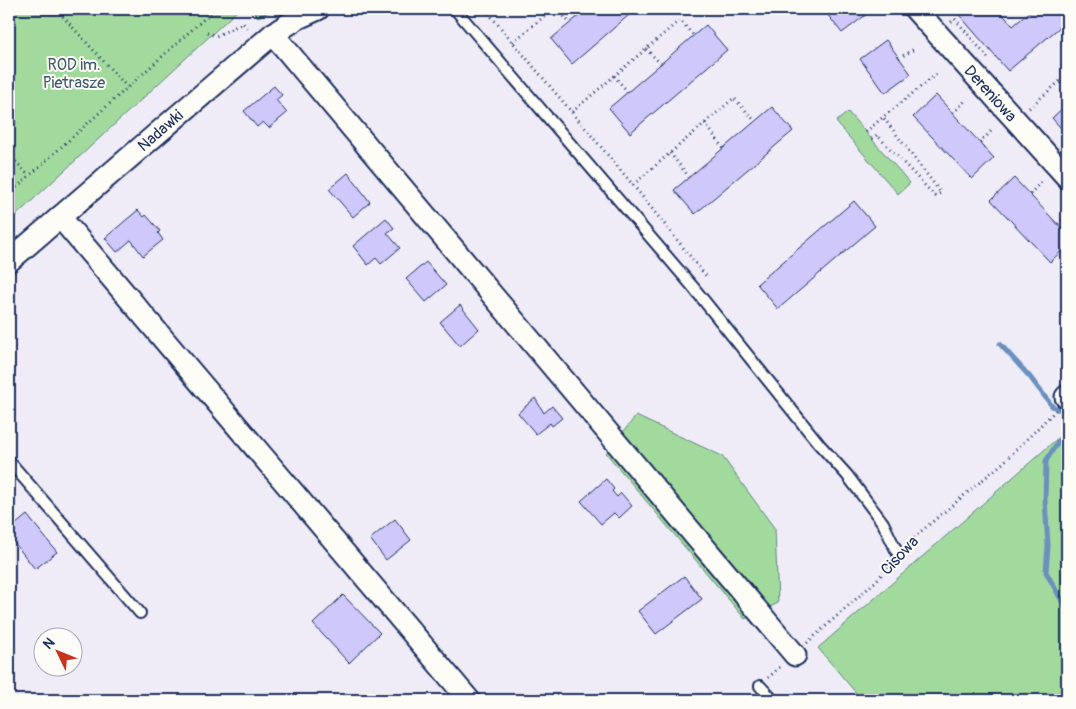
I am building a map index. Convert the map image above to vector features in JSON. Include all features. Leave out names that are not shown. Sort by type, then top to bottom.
[{"type":"street","name":"Nadawki","points":[[9,260],[267,38],[298,18],[318,9]]},
{"type":"street","name":"Dereniowa","points":[[915,9],[1067,177]]},
{"type":"street","points":[[267,38],[795,655]]},
{"type":"street","points":[[60,217],[469,700]]},
{"type":"lane","points":[[455,9],[693,287],[819,444],[847,475],[884,523],[898,554]]},
{"type":"lane","points":[[9,461],[140,613]]},
{"type":"lane","points":[[760,686],[772,700]]},
{"type":"path","points":[[56,9],[127,88]]},
{"type":"path","points":[[9,194],[215,9]]},
{"type":"path","points":[[485,9],[634,185],[706,276]]},
{"type":"path","points":[[513,42],[553,9]]},
{"type":"path","points":[[557,9],[570,23]]},
{"type":"path","points":[[572,112],[680,20],[694,36]]},
{"type":"path","points":[[207,33],[216,36],[243,23],[267,38]]},
{"type":"path","points":[[899,58],[916,48]]},
{"type":"path","points":[[646,49],[660,64]]},
{"type":"path","points":[[866,132],[938,72]]},
{"type":"path","points":[[1016,120],[1067,75]]},
{"type":"path","points":[[614,76],[628,92]]},
{"type":"path","points":[[634,185],[734,98],[755,121]]},
{"type":"path","points":[[953,113],[965,102]]},
{"type":"path","points":[[872,139],[878,135],[935,196],[941,193],[883,117]]},
{"type":"path","points":[[704,123],[723,148]]},
{"type":"path","points":[[980,143],[992,130]]},
{"type":"path","points":[[670,153],[689,177]]},
{"type":"path","points":[[9,154],[29,176]]},
{"type":"path","points":[[1030,194],[1041,182]]},
{"type":"path","points":[[1058,224],[1067,216]]},
{"type":"path","name":"Cisowa","points":[[744,700],[876,581],[906,544],[1004,462],[1063,401]]},
{"type":"green space","name":"ROD im. Pietrasze","points":[[9,9],[239,9],[9,222]]},
{"type":"green space","points":[[252,9],[275,9],[258,17]]},
{"type":"green space","points":[[848,112],[910,183],[898,194],[836,122]]},
{"type":"green space","points":[[636,416],[722,456],[775,529],[778,603],[745,619],[606,453]]},
{"type":"green space","points":[[1067,430],[1067,700],[862,700],[818,648]]},
{"type":"building","points":[[587,9],[636,9],[572,64],[551,39]]},
{"type":"building","points":[[823,9],[863,9],[867,14],[842,33]]},
{"type":"building","points":[[954,9],[998,9],[1013,26],[1033,9],[1067,9],[1067,21],[1008,71]]},
{"type":"building","points":[[706,25],[727,50],[630,133],[609,108]]},
{"type":"building","points":[[886,40],[911,74],[885,93],[860,59]]},
{"type":"building","points":[[274,86],[282,95],[276,100],[287,113],[269,128],[263,122],[257,127],[244,111]]},
{"type":"building","points":[[936,95],[994,158],[972,179],[913,117]]},
{"type":"building","points":[[1067,104],[1067,135],[1052,118]]},
{"type":"building","points":[[772,107],[793,131],[695,214],[674,190]]},
{"type":"building","points":[[348,173],[370,202],[353,217],[329,189]]},
{"type":"building","points":[[1014,178],[1067,234],[1067,246],[1050,262],[991,200]]},
{"type":"building","points":[[854,201],[875,226],[778,309],[757,284]]},
{"type":"building","points":[[138,210],[144,217],[146,215],[160,231],[158,233],[163,240],[143,256],[131,240],[117,252],[105,238]]},
{"type":"building","points":[[386,218],[394,228],[387,233],[400,248],[381,264],[376,258],[368,265],[353,246]]},
{"type":"building","points":[[426,262],[446,285],[426,302],[406,279]]},
{"type":"building","points":[[460,305],[479,329],[460,346],[440,322]]},
{"type":"building","points":[[535,398],[544,413],[552,406],[562,418],[552,426],[550,423],[536,434],[518,413]]},
{"type":"building","points":[[606,479],[614,489],[612,491],[617,497],[621,493],[632,506],[619,518],[614,513],[601,524],[581,501]]},
{"type":"building","points":[[27,515],[57,552],[35,569],[9,536],[9,530]]},
{"type":"building","points":[[395,519],[411,540],[386,560],[370,539]]},
{"type":"building","points":[[684,576],[702,599],[656,634],[638,611]]},
{"type":"building","points":[[343,595],[380,633],[349,663],[313,624]]},
{"type":"waterway","points":[[1000,344],[1030,377],[1052,406],[1067,413]]},
{"type":"waterway","points":[[1067,427],[1046,461],[1045,500],[1048,546],[1046,572],[1067,610]]},
{"type":"waterway","points":[[1055,700],[1067,692]]}]
